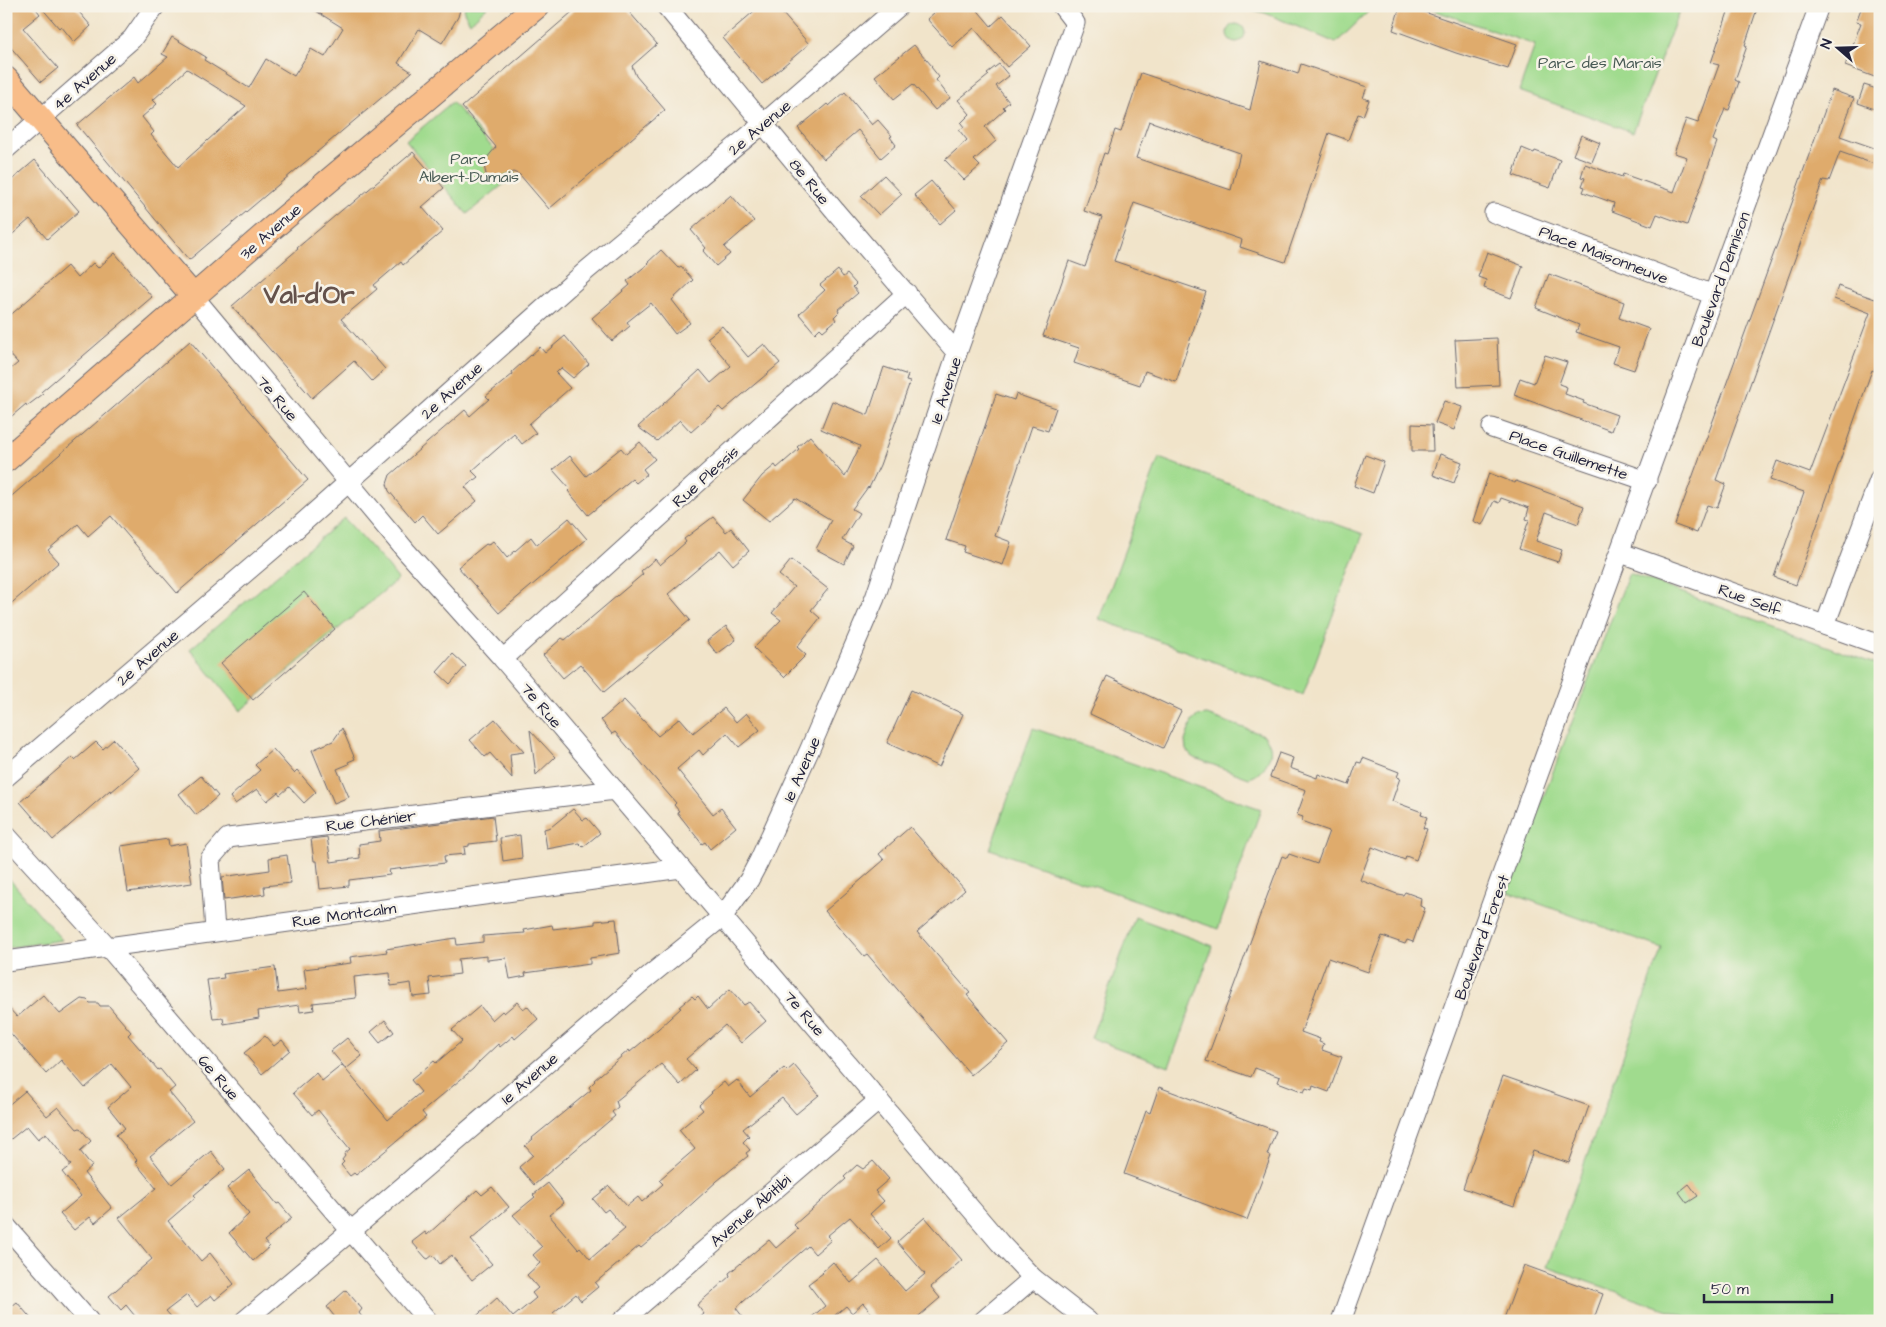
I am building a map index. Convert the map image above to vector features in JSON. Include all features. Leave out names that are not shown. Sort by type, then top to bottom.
[{"type":"main road","name":"3e Avenue","points":[[6,460],[270,230],[537,6]]},
{"type":"main road","name":"7e Rue","points":[[6,79],[194,297]]},
{"type":"street","name":"4e Avenue","points":[[6,148],[132,39],[154,6]]},
{"type":"street","name":"8e Rue","points":[[666,6],[836,212],[957,353]]},
{"type":"street","name":"2e Avenue","points":[[6,777],[279,544],[587,270],[764,123],[899,6]]},
{"type":"street","name":"1e Avenue","points":[[244,1321],[352,1231],[644,980],[723,916],[749,880],[759,862],[875,598],[957,353],[1075,23],[1062,6]]},
{"type":"street","name":"Boulevard Dennison","points":[[1621,553],[1819,6]]},
{"type":"street","name":"Place Maisonneuve","points":[[1494,213],[1714,295]]},
{"type":"street","name":"Rue Plessis","points":[[503,659],[907,293]]},
{"type":"street","name":"7e Rue","points":[[194,297],[406,551],[503,659],[1000,1243],[1033,1278],[1088,1321]]},
{"type":"street","name":"Place Guillemette","points":[[1492,428],[1647,481]]},
{"type":"street","points":[[1825,625],[1880,478]]},
{"type":"street","name":"Rue Self","points":[[1621,553],[1880,645]]},
{"type":"street","name":"Boulevard Forest","points":[[1341,1321],[1530,797],[1621,553]]},
{"type":"street","name":"Rue Chénier","points":[[215,932],[210,859],[228,838],[615,790]]},
{"type":"street","name":"6e Rue","points":[[6,836],[108,947],[428,1321]]},
{"type":"street","name":"Rue Montcalm","points":[[6,961],[681,868]]},
{"type":"street","name":"Avenue Abitibi","points":[[622,1321],[878,1100]]},
{"type":"street","points":[[6,1226],[89,1321]]},
{"type":"street","points":[[983,1321],[1033,1278]]},
{"type":"green space","points":[[465,6],[488,6],[470,23],[464,12]]},
{"type":"green space","points":[[1235,6],[1374,6],[1336,43],[1265,13]]},
{"type":"green space","name":"Parc des Marais","points":[[1421,6],[1681,6],[1633,132],[1519,91],[1535,45]]},
{"type":"green space","points":[[1232,24],[1240,24],[1245,29],[1243,40],[1232,42],[1227,37],[1227,29]]},
{"type":"green space","name":"Parc Albert-Dumais","points":[[452,102],[516,174],[467,214],[406,141]]},
{"type":"green space","points":[[1159,458],[1363,534],[1303,695],[1099,619]]},
{"type":"green space","points":[[344,518],[398,579],[240,711],[190,649]]},
{"type":"green space","points":[[1629,573],[1880,666],[1880,1321],[1699,1321],[1547,1267],[1662,948],[1507,892]]},
{"type":"green space","points":[[1207,715],[1264,735],[1270,745],[1270,756],[1262,770],[1249,778],[1192,757],[1186,750],[1185,741],[1192,721],[1198,716]]},
{"type":"green space","points":[[1033,728],[1261,809],[1218,929],[990,849]]},
{"type":"green space","points":[[6,875],[62,940],[6,948]]},
{"type":"green space","points":[[1135,917],[1213,946],[1169,1067],[1091,1038]]},
{"type":"building","points":[[6,6],[34,6],[40,14],[23,28],[58,68],[41,82],[6,42]]},
{"type":"building","points":[[40,6],[74,6],[91,26],[74,42],[61,26],[59,28]]},
{"type":"building","points":[[308,6],[461,6],[458,17],[442,43],[419,29],[398,63],[412,72],[189,260],[77,125],[134,77],[138,83],[168,57],[162,54],[172,37],[206,57],[204,60],[249,88],[266,59],[294,76],[311,49],[325,57],[343,28]],"holes":[[[187,69],[246,106],[178,167],[151,135],[154,132],[142,117],[157,104],[153,100]]]},
{"type":"building","points":[[579,6],[624,6],[657,44],[632,66],[636,76],[665,110],[549,209],[520,175],[513,172],[488,182],[484,166],[486,159],[496,147],[462,107]]},
{"type":"building","points":[[760,6],[776,6],[809,44],[762,84],[723,38]]},
{"type":"building","points":[[942,6],[974,6],[991,26],[1003,15],[1031,46],[1007,67],[974,28],[952,47],[927,19]]},
{"type":"building","points":[[1400,6],[1407,6],[1517,44],[1508,69],[1456,53],[1393,30]]},
{"type":"building","points":[[1730,6],[1758,6],[1735,80],[1739,82],[1729,110],[1725,109],[1713,140],[1717,142],[1687,225],[1657,214],[1652,226],[1612,211],[1614,203],[1583,192],[1585,187],[1582,186],[1585,178],[1581,177],[1585,164],[1622,177],[1623,174],[1674,192],[1687,157],[1674,153],[1686,119],[1698,123],[1719,65],[1711,63]]},
{"type":"building","points":[[1862,6],[1880,6],[1880,79],[1845,66],[1861,23],[1856,22]]},
{"type":"building","points":[[914,45],[932,66],[939,77],[936,80],[950,98],[935,110],[913,84],[894,99],[875,76]]},
{"type":"building","points":[[1261,61],[1298,74],[1301,64],[1367,87],[1363,98],[1369,100],[1363,116],[1358,114],[1348,140],[1329,133],[1285,262],[1240,247],[1242,240],[1134,203],[1114,261],[1206,292],[1176,382],[1145,371],[1140,385],[1074,363],[1079,348],[1043,336],[1069,261],[1085,267],[1102,217],[1084,211],[1104,153],[1107,154],[1115,130],[1121,132],[1141,73],[1250,110]],"holes":[[[1149,121],[1240,153],[1231,190],[1136,158]]]},
{"type":"building","points":[[999,64],[1009,76],[996,86],[1009,102],[1003,107],[1005,109],[985,127],[996,141],[974,160],[980,166],[964,180],[945,160],[967,140],[959,130],[964,127],[961,123],[970,114],[958,100],[989,75],[987,73]]},
{"type":"building","points":[[1864,85],[1880,90],[1880,111],[1858,103]]},
{"type":"building","points":[[1832,90],[1854,98],[1840,136],[1880,150],[1880,157],[1877,165],[1840,152],[1829,181],[1823,180],[1716,480],[1726,484],[1717,508],[1707,505],[1697,533],[1675,525]]},
{"type":"building","points":[[845,92],[872,125],[878,120],[892,136],[890,137],[896,145],[881,158],[858,130],[824,159],[798,128]]},
{"type":"building","points":[[1581,135],[1600,143],[1592,162],[1573,155]]},
{"type":"building","points":[[1522,148],[1560,160],[1550,188],[1513,175]]},
{"type":"building","points":[[413,152],[444,188],[422,207],[443,231],[403,265],[401,262],[374,285],[377,289],[341,319],[385,369],[372,381],[354,361],[312,398],[232,306],[297,248]]},
{"type":"building","points":[[35,160],[79,211],[47,239],[30,219],[6,240],[6,185]]},
{"type":"building","points":[[884,175],[902,194],[879,215],[861,196]]},
{"type":"building","points":[[931,181],[956,210],[940,224],[914,195]]},
{"type":"building","points":[[731,195],[754,221],[724,247],[730,254],[716,266],[703,251],[706,248],[691,230]]},
{"type":"building","points":[[661,250],[678,268],[681,266],[693,280],[672,300],[690,323],[675,334],[651,303],[627,322],[630,326],[612,341],[592,318],[630,285],[627,281],[648,264]]},
{"type":"building","points":[[1487,252],[1523,266],[1511,298],[1484,288],[1486,280],[1478,277]]},
{"type":"building","points":[[115,253],[152,297],[41,392],[43,394],[27,406],[26,404],[6,421],[6,373],[18,363],[6,350],[6,319],[67,266],[77,278],[93,263],[98,268]]},
{"type":"building","points":[[838,270],[843,277],[847,274],[856,284],[853,287],[858,293],[838,310],[839,312],[834,317],[836,320],[823,331],[820,328],[815,333],[799,314],[825,290],[820,285]]},
{"type":"building","points":[[1549,274],[1624,302],[1619,318],[1649,329],[1634,370],[1613,363],[1619,347],[1576,332],[1579,325],[1536,308]]},
{"type":"building","points":[[1838,286],[1875,299],[1878,290],[1880,291],[1880,354],[1874,371],[1872,370],[1796,585],[1774,577],[1804,492],[1770,480],[1777,461],[1810,473],[1870,313],[1834,299]]},
{"type":"building","points":[[722,326],[748,357],[764,344],[780,363],[723,411],[719,407],[691,432],[680,420],[657,441],[638,427],[700,370],[711,383],[731,366],[707,338]]},
{"type":"building","points":[[565,336],[589,364],[573,378],[561,368],[556,373],[570,388],[529,424],[536,433],[522,444],[514,434],[472,471],[478,477],[465,487],[477,501],[438,534],[422,515],[415,522],[389,491],[387,484],[390,475],[465,410],[470,416],[489,399],[486,396],[513,374],[512,372],[540,347],[545,353]]},
{"type":"building","points":[[1497,338],[1499,385],[1458,387],[1455,340]]},
{"type":"building","points":[[190,341],[308,480],[177,593],[111,516],[88,536],[78,524],[48,550],[59,562],[6,608],[6,501]]},
{"type":"building","points":[[1545,355],[1567,362],[1559,384],[1567,387],[1565,394],[1584,401],[1583,403],[1617,415],[1611,431],[1514,395],[1520,378],[1534,383]]},
{"type":"building","points":[[884,367],[908,375],[906,381],[910,382],[880,465],[869,488],[852,509],[859,513],[842,540],[853,546],[844,564],[816,549],[831,520],[795,498],[769,521],[743,500],[762,476],[775,465],[777,468],[799,449],[797,447],[810,436],[845,477],[860,446],[821,429],[832,401],[868,415]]},
{"type":"building","points":[[996,394],[1014,400],[1016,394],[1056,408],[1048,431],[1032,426],[995,536],[1011,542],[1003,565],[963,552],[965,546],[946,540]]},
{"type":"building","points":[[1444,401],[1462,407],[1454,430],[1435,423]]},
{"type":"building","points":[[1412,424],[1432,425],[1433,451],[1412,451]]},
{"type":"building","points":[[640,442],[655,459],[643,469],[647,474],[636,483],[632,479],[588,515],[568,491],[570,489],[553,470],[570,456],[586,476],[621,448],[626,454]]},
{"type":"building","points":[[1440,454],[1462,462],[1454,483],[1433,475]]},
{"type":"building","points":[[1365,455],[1384,462],[1373,493],[1354,486]]},
{"type":"building","points":[[1489,473],[1584,506],[1578,524],[1546,512],[1536,541],[1562,550],[1558,562],[1519,549],[1529,520],[1526,519],[1529,508],[1501,498],[1499,503],[1494,501],[1482,525],[1473,521]]},
{"type":"building","points":[[713,517],[726,532],[731,528],[749,551],[733,565],[720,550],[668,594],[690,620],[604,692],[580,664],[563,678],[543,655],[562,638],[565,640],[643,574],[641,571],[655,559],[660,565],[686,542],[684,539]]},
{"type":"building","points":[[569,518],[587,539],[499,613],[458,567],[486,544],[488,545],[493,541],[507,558],[531,537],[537,545]]},
{"type":"building","points":[[791,560],[828,589],[811,610],[820,618],[797,647],[806,655],[784,677],[754,648],[781,620],[772,613],[794,587],[779,575]]},
{"type":"building","points":[[304,592],[335,629],[253,700],[221,663]]},
{"type":"building","points":[[726,626],[736,640],[717,654],[707,641]]},
{"type":"building","points":[[453,654],[466,666],[450,684],[437,672]]},
{"type":"building","points":[[1107,676],[1181,711],[1163,748],[1090,714]]},
{"type":"building","points":[[911,690],[963,714],[939,767],[887,743]]},
{"type":"building","points":[[624,700],[658,736],[680,718],[693,733],[724,708],[736,722],[746,713],[760,730],[739,747],[727,733],[703,755],[699,750],[677,769],[713,814],[721,808],[736,827],[710,849],[705,842],[702,844],[677,812],[679,811],[674,805],[676,803],[615,732],[612,734],[601,720]]},
{"type":"building","points":[[495,719],[524,752],[510,754],[512,778],[490,753],[485,757],[470,740]]},
{"type":"building","points":[[342,728],[355,759],[337,769],[349,797],[334,803],[312,750],[333,741]]},
{"type":"building","points":[[530,730],[555,757],[536,775]]},
{"type":"building","points":[[114,739],[139,768],[111,792],[110,790],[53,840],[20,802],[72,757],[75,760],[96,742],[103,749]]},
{"type":"building","points":[[273,749],[294,773],[297,770],[316,792],[304,803],[289,787],[280,795],[278,792],[267,801],[257,789],[235,804],[230,797],[260,770],[255,765]]},
{"type":"building","points":[[1279,753],[1293,758],[1290,768],[1317,778],[1318,774],[1349,785],[1357,762],[1361,763],[1363,758],[1399,772],[1397,777],[1400,778],[1392,801],[1422,812],[1421,815],[1427,817],[1423,828],[1427,829],[1416,860],[1406,856],[1405,860],[1372,847],[1360,880],[1397,894],[1403,895],[1405,892],[1421,898],[1420,906],[1425,908],[1413,942],[1407,940],[1405,944],[1382,936],[1368,972],[1328,958],[1301,1032],[1320,1039],[1319,1042],[1324,1044],[1322,1050],[1342,1057],[1329,1092],[1313,1086],[1312,1090],[1306,1088],[1304,1092],[1278,1082],[1280,1077],[1255,1068],[1251,1077],[1206,1061],[1282,856],[1287,858],[1289,854],[1317,864],[1329,831],[1301,821],[1303,817],[1297,815],[1306,790],[1270,777]]},
{"type":"building","points":[[201,776],[218,796],[196,815],[179,794]]},
{"type":"building","points":[[573,809],[583,820],[587,818],[600,833],[583,847],[579,843],[547,849],[544,829],[551,827]]},
{"type":"building","points":[[493,816],[496,841],[469,844],[469,846],[464,847],[465,854],[444,856],[445,863],[389,870],[390,875],[349,880],[349,886],[320,889],[317,861],[314,861],[311,839],[327,837],[331,862],[360,858],[359,844],[380,841],[379,831]]},
{"type":"building","points":[[910,827],[965,890],[917,932],[970,993],[967,995],[1008,1043],[971,1075],[867,954],[864,956],[825,911],[884,860],[879,854]]},
{"type":"building","points":[[520,835],[522,858],[503,861],[500,838]]},
{"type":"building","points":[[168,839],[169,846],[186,843],[192,883],[128,892],[121,846]]},
{"type":"building","points":[[287,855],[291,883],[264,886],[265,894],[224,900],[222,877],[270,870],[269,858]]},
{"type":"building","points":[[616,919],[620,953],[590,958],[590,964],[525,973],[526,976],[510,979],[506,958],[487,960],[487,956],[458,959],[460,974],[429,978],[431,995],[413,997],[411,983],[391,986],[390,973],[354,977],[356,998],[313,1003],[314,1010],[300,1012],[299,1005],[258,1011],[259,1018],[224,1024],[223,1018],[213,1019],[207,980],[224,978],[223,974],[275,967],[278,993],[307,989],[304,969],[351,963],[350,957],[387,952],[386,949],[456,938],[457,945],[483,942],[483,936],[525,933],[524,930],[552,925],[553,929],[595,924],[595,921]]},
{"type":"building","points":[[730,989],[744,1005],[749,1002],[766,1021],[741,1043],[725,1025],[686,1059],[696,1070],[680,1085],[661,1064],[616,1101],[618,1107],[612,1112],[615,1116],[534,1185],[519,1167],[533,1155],[525,1146],[532,1138],[591,1090],[589,1087],[594,1080],[629,1050],[630,1052],[658,1029],[692,996],[695,999],[698,996],[708,1009]]},
{"type":"building","points":[[43,995],[60,1014],[81,999],[87,1000],[90,1003],[98,1003],[100,1006],[109,1006],[131,1032],[128,1035],[175,1087],[169,1092],[193,1121],[150,1156],[172,1184],[211,1151],[225,1169],[194,1195],[196,1197],[168,1221],[201,1261],[210,1253],[234,1284],[215,1300],[211,1295],[197,1307],[187,1295],[166,1311],[175,1321],[139,1321],[126,1305],[121,1310],[109,1296],[152,1259],[119,1218],[156,1188],[135,1162],[137,1160],[116,1135],[125,1128],[108,1107],[131,1087],[112,1064],[85,1088],[61,1060],[46,1074],[6,1028],[6,1005],[17,1017]]},
{"type":"building","points":[[517,1002],[523,1009],[527,1006],[538,1019],[515,1039],[513,1036],[500,1047],[498,1044],[473,1069],[422,1112],[426,1117],[356,1175],[354,1173],[350,1176],[341,1165],[344,1162],[342,1160],[345,1156],[344,1154],[350,1149],[318,1110],[312,1115],[293,1093],[316,1073],[322,1081],[342,1065],[388,1120],[421,1092],[411,1080],[434,1061],[436,1063],[462,1041],[452,1030],[480,1006],[492,1020]]},
{"type":"building","points":[[385,1020],[394,1032],[380,1043],[371,1032]]},
{"type":"building","points":[[265,1036],[274,1046],[282,1040],[290,1050],[262,1074],[244,1053]]},
{"type":"building","points":[[347,1038],[362,1056],[346,1069],[331,1051]]},
{"type":"building","points":[[794,1065],[819,1095],[796,1114],[782,1098],[743,1129],[749,1136],[743,1142],[750,1150],[746,1153],[748,1156],[641,1248],[639,1246],[595,1283],[598,1287],[581,1301],[576,1294],[553,1313],[560,1321],[471,1321],[497,1298],[513,1317],[536,1298],[532,1293],[538,1288],[527,1275],[540,1263],[533,1255],[542,1247],[513,1215],[535,1197],[533,1195],[548,1183],[564,1203],[549,1215],[578,1249],[580,1247],[590,1259],[625,1229],[608,1209],[604,1212],[593,1199],[609,1186],[627,1206],[638,1197],[642,1202],[663,1184],[659,1180],[695,1149],[679,1130],[703,1110],[699,1105],[711,1092],[724,1082],[728,1087],[737,1080],[750,1097],[784,1068],[787,1071]]},
{"type":"building","points":[[1503,1076],[1589,1106],[1569,1163],[1533,1151],[1514,1206],[1463,1188]]},
{"type":"building","points":[[1159,1087],[1276,1131],[1267,1155],[1271,1156],[1247,1220],[1124,1174],[1146,1111],[1150,1113]]},
{"type":"building","points":[[25,1091],[47,1116],[58,1107],[77,1129],[80,1128],[91,1141],[80,1151],[92,1166],[84,1173],[112,1208],[95,1223],[90,1217],[74,1230],[60,1214],[81,1196],[62,1172],[71,1165],[46,1133],[38,1139],[27,1126],[6,1143],[6,1107]]},
{"type":"building","points":[[873,1161],[889,1179],[875,1191],[884,1201],[870,1214],[891,1238],[879,1249],[850,1217],[827,1236],[831,1240],[815,1254],[808,1246],[736,1308],[746,1321],[696,1321],[704,1314],[697,1305],[730,1276],[729,1273],[769,1240],[776,1248],[798,1229],[794,1225],[846,1179],[844,1177],[857,1165],[863,1169]]},
{"type":"building","points":[[249,1170],[277,1204],[279,1203],[292,1218],[264,1241],[269,1247],[253,1261],[229,1233],[249,1214],[227,1188]]},
{"type":"building","points":[[1689,1184],[1698,1196],[1687,1203],[1679,1192]]},
{"type":"building","points":[[492,1187],[509,1207],[471,1240],[492,1264],[472,1280],[451,1255],[440,1264],[433,1255],[428,1259],[426,1258],[412,1242],[425,1232],[427,1235],[477,1190],[482,1195]]},
{"type":"building","points":[[925,1217],[962,1260],[931,1287],[940,1298],[913,1321],[878,1321],[863,1303],[852,1313],[846,1306],[828,1321],[807,1321],[825,1306],[808,1284],[823,1273],[833,1262],[851,1283],[878,1260],[905,1291],[925,1274],[897,1242]]},
{"type":"building","points":[[1524,1265],[1603,1294],[1593,1321],[1503,1321]]},
{"type":"building","points":[[346,1290],[362,1309],[359,1313],[365,1321],[338,1321],[327,1307]]},
{"type":"building","points":[[17,1302],[33,1321],[6,1321],[6,1311]]},
{"type":"district","name":"Val-d'Or","points":[[309,294]]}]
